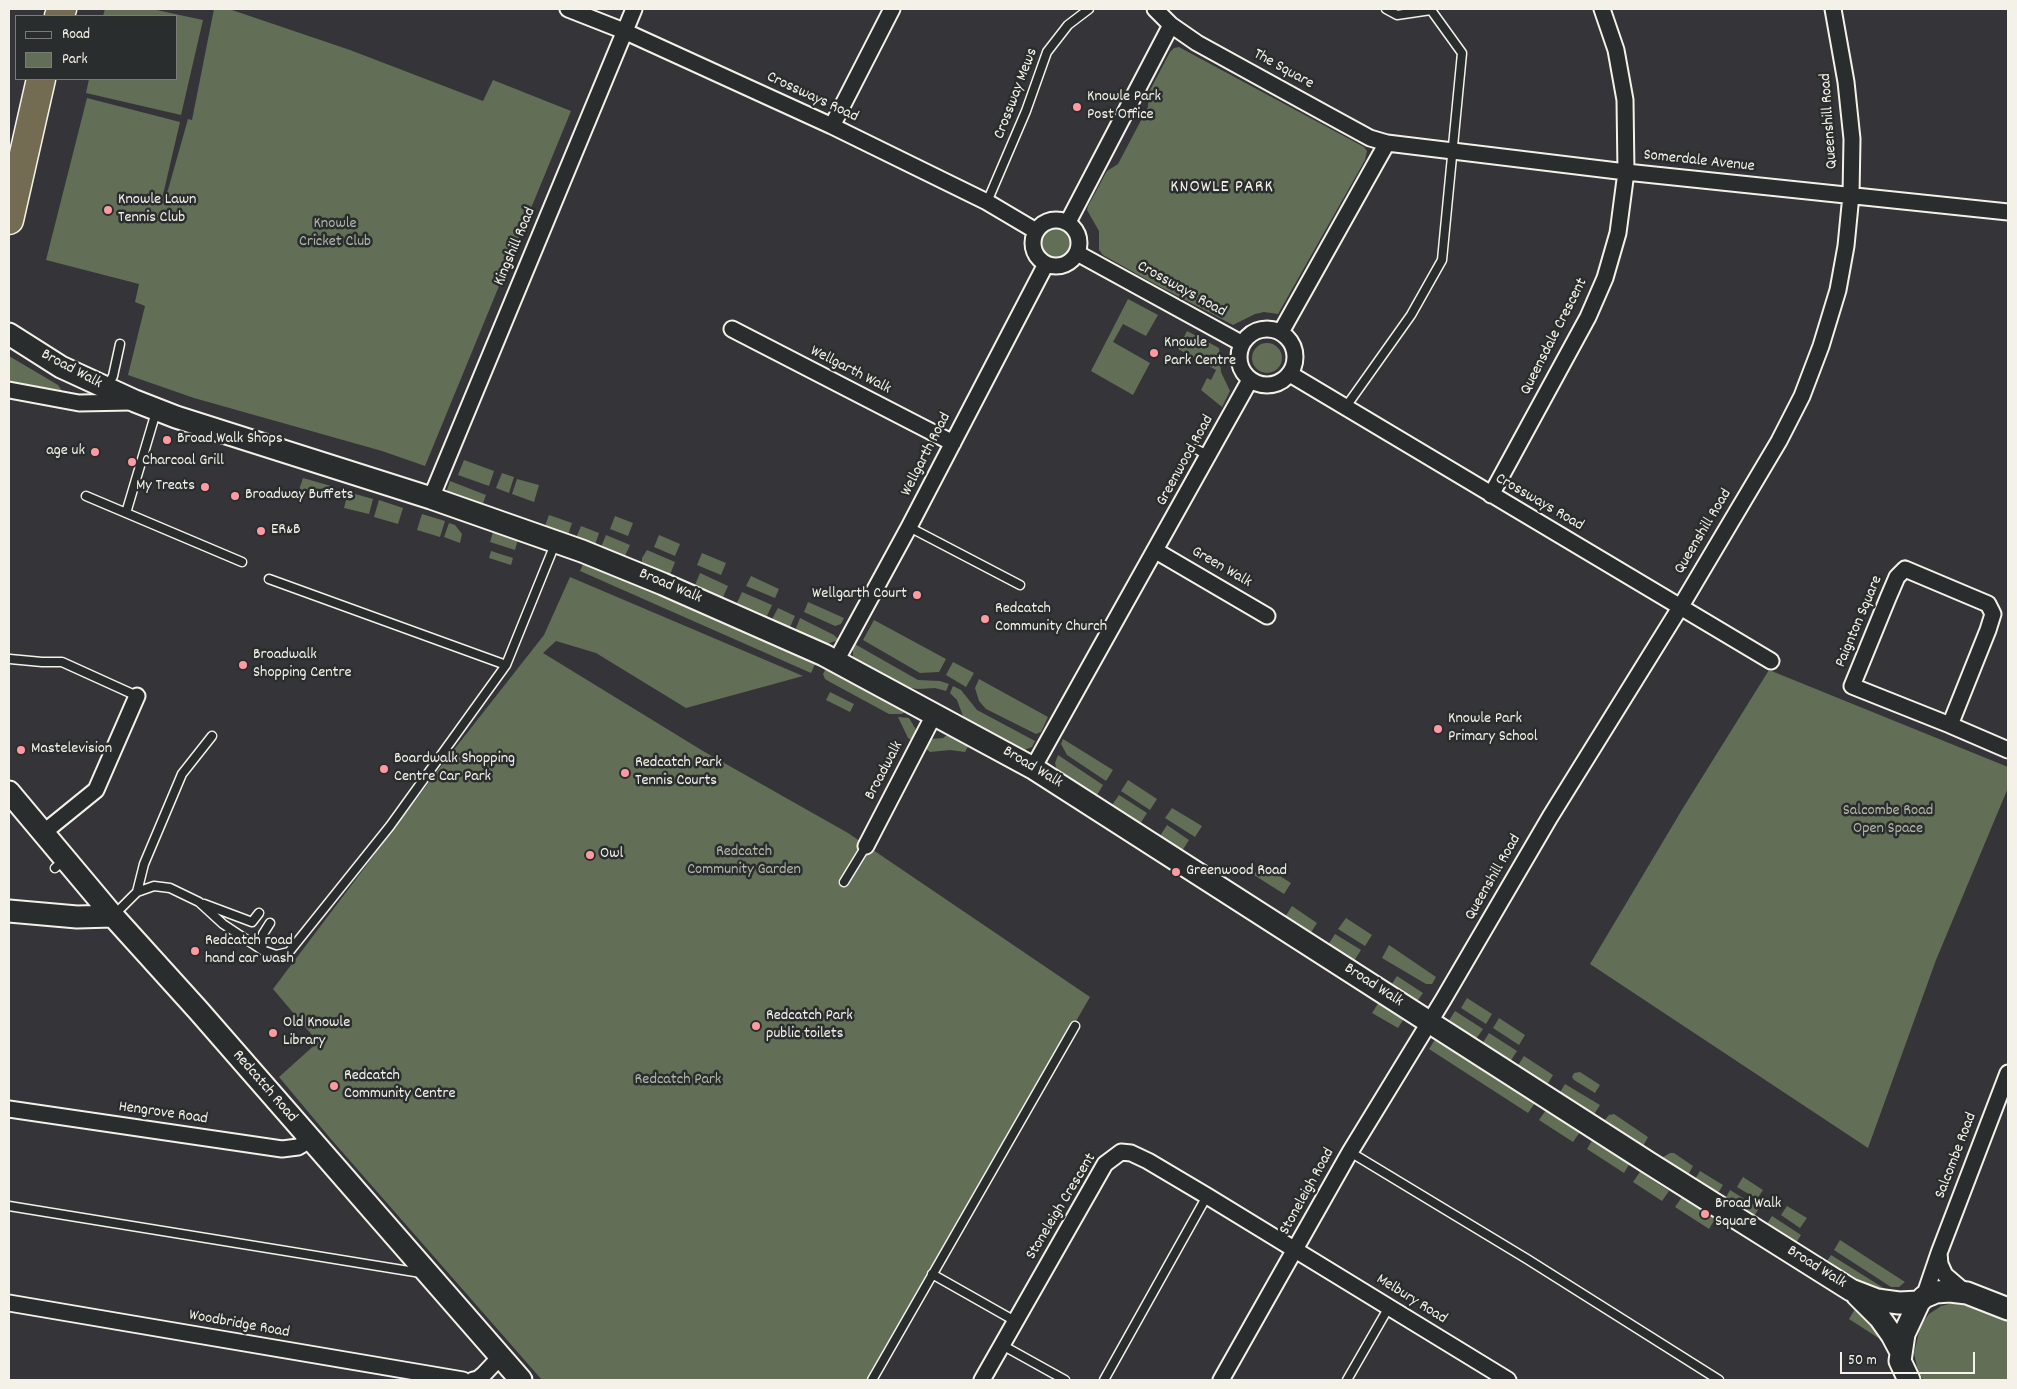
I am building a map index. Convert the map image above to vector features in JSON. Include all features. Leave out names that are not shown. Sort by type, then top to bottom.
[{"type":"highway","points":[[9,220],[41,80]]},
{"type":"street","name":"Crossways Road","points":[[568,9],[624,32],[832,126],[987,202],[1036,231]]},
{"type":"street","name":"Kingshill Road","points":[[431,498],[634,9]]},
{"type":"street","points":[[832,126],[892,9]]},
{"type":"street","name":"The Square","points":[[1155,9],[1171,25],[1197,43],[1370,138],[1387,143]]},
{"type":"street","name":"Queensdale Crescent","points":[[1491,495],[1588,318],[1605,278],[1618,233],[1626,172],[1625,100],[1616,50],[1602,9]]},
{"type":"street","name":"Queenshill Road","points":[[1429,1022],[1556,808],[1681,606],[1779,441],[1802,396],[1821,346],[1838,290],[1846,246],[1851,195],[1851,130],[1846,82],[1833,9]]},
{"type":"street","points":[[1068,222],[1171,25]]},
{"type":"street","points":[[1281,332],[1387,143]]},
{"type":"street","name":"Somerdale Avenue","points":[[1387,143],[1626,172],[2008,212]]},
{"type":"street","points":[[1054,219],[1068,222],[1079,236],[1080,245],[1077,253],[1067,264],[1060,266],[1046,264],[1035,253],[1033,238],[1036,231],[1047,221],[1054,219]]},
{"type":"street","name":"Crossways Road","points":[[1077,253],[1241,343]]},
{"type":"street","name":"Wellgarth Road","points":[[836,661],[953,444],[1046,264]]},
{"type":"street","name":"Wellgarth Walk","points":[[732,329],[953,444]]},
{"type":"street","points":[[1272,329],[1281,332],[1290,340],[1295,351],[1294,363],[1290,374],[1284,380],[1267,385],[1250,380],[1243,373],[1239,364],[1238,353],[1241,343],[1254,331],[1272,329]]},
{"type":"street","name":"Broad Walk","points":[[9,334],[61,367],[135,402],[431,498],[556,542],[663,584],[836,661],[935,713],[1033,768],[1851,1290],[1877,1300],[1899,1303],[1922,1299]]},
{"type":"street","name":"Crossways Road","points":[[1290,374],[1772,661]]},
{"type":"street","name":"Greenwood Road","points":[[1033,768],[1156,551],[1202,452],[1250,380]]},
{"type":"street","name":"Broad Walk","points":[[9,390],[79,403],[135,402]]},
{"type":"street","name":"Green Walk","points":[[1156,551],[1268,616]]},
{"type":"street","name":"Paignton Square","points":[[1950,725],[1993,614],[1988,604],[1905,569],[1897,578],[1852,686],[2008,750]]},
{"type":"street","points":[[43,832],[96,790],[137,696]]},
{"type":"street","name":"Broadwalk","points":[[866,846],[935,713]]},
{"type":"street","name":"Redcatch Road","points":[[9,792],[43,832],[59,864],[87,886],[198,1010],[521,1380]]},
{"type":"street","points":[[77,917],[89,906],[87,886]]},
{"type":"street","points":[[9,911],[77,917],[113,916]]},
{"type":"street","name":"Stoneleigh Road","points":[[1221,1380],[1350,1152],[1429,1022]]},
{"type":"street","name":"Salcombe Road","points":[[1922,1299],[2008,1073]]},
{"type":"street","name":"Hengrove Road","points":[[9,1109],[282,1149],[298,1147],[310,1140]]},
{"type":"street","name":"Stoneleigh Crescent","points":[[982,1380],[1105,1164],[1121,1152],[1131,1153],[1296,1249]]},
{"type":"street","name":"Melbury Road","points":[[1296,1249],[1508,1380]]},
{"type":"street","points":[[1939,1253],[1944,1275],[1967,1294]]},
{"type":"street","name":"Broad Walk","points":[[1851,1290],[1880,1318],[1892,1334],[1901,1368]]},
{"type":"street","points":[[1922,1299],[1936,1292],[1950,1291],[1967,1294],[2008,1309]]},
{"type":"street","name":"Broad Walk","points":[[1901,1368],[1904,1334],[1922,1299]]},
{"type":"street","name":"Woodbridge Road","points":[[9,1303],[464,1380]]},
{"type":"street","points":[[472,1380],[478,1379],[484,1374],[500,1356]]},
{"type":"lane","name":"Crossway Mews","points":[[987,202],[1026,111],[1047,52],[1068,25],[1090,9]]},
{"type":"lane","points":[[1345,408],[1411,315],[1442,260],[1461,50],[1431,10],[1397,15],[1386,9]]},
{"type":"lane","points":[[106,389],[113,376],[120,344]]},
{"type":"lane","points":[[126,513],[157,410]]},
{"type":"lane","points":[[86,496],[242,562]]},
{"type":"lane","points":[[909,527],[1020,585]]},
{"type":"lane","points":[[199,902],[223,924],[262,950],[276,955],[289,952],[390,826],[506,665],[556,542]]},
{"type":"lane","points":[[269,579],[506,665]]},
{"type":"lane","points":[[10,659],[62,662],[137,696]]},
{"type":"lane","points":[[138,892],[144,864],[182,774],[212,736]]},
{"type":"lane","points":[[844,882],[866,846]]},
{"type":"lane","points":[[113,916],[138,892],[154,886],[170,888],[199,902],[252,922],[259,913]]},
{"type":"lane","points":[[262,950],[263,934],[270,923]]},
{"type":"lane","points":[[872,1380],[1075,1026]]},
{"type":"lane","points":[[1350,1152],[1719,1380]]},
{"type":"lane","points":[[1104,1380],[1207,1196]]},
{"type":"lane","points":[[9,1206],[428,1274]]},
{"type":"lane","points":[[932,1274],[1015,1321]]},
{"type":"lane","points":[[1348,1380],[1389,1307]]},
{"type":"lane","points":[[1002,1345],[1065,1380]]},
{"type":"green space","points":[[105,9],[152,9],[203,20],[181,115],[86,93],[89,80],[178,80],[178,15],[103,15]]},
{"type":"green space","name":"Knowle Cricket Club","points":[[214,9],[229,9],[350,50],[483,101],[493,80],[571,111],[425,466],[382,451],[194,398],[128,375],[145,306],[135,302],[139,284],[46,260],[87,98],[180,122],[162,199],[168,190],[188,119],[192,120]]},
{"type":"green space","points":[[1179,47],[1364,147],[1367,151],[1365,160],[1278,314],[1264,312],[1255,314],[1233,325],[1151,282],[1103,255],[1099,250],[1099,231],[1087,210],[1088,206],[1107,171],[1118,164],[1148,107],[1149,92],[1170,52],[1174,48]]},
{"type":"green space","points":[[1055,227],[1066,232],[1071,243],[1066,254],[1055,259],[1044,254],[1039,243],[1044,232]]},
{"type":"green space","points":[[1128,299],[1158,315],[1146,336],[1123,324],[1113,342],[1150,363],[1133,395],[1091,371]]},
{"type":"green space","points":[[1187,331],[1219,348],[1221,372],[1230,391],[1222,407],[1201,390],[1207,378],[1211,380],[1216,370],[1178,349]]},
{"type":"green space","points":[[1267,343],[1278,347],[1282,358],[1278,369],[1267,373],[1256,369],[1252,358],[1256,347]]},
{"type":"green space","points":[[9,356],[58,385],[62,391],[60,393],[9,384]]},
{"type":"green space","points":[[464,460],[494,471],[489,486],[458,475]]},
{"type":"green space","points":[[502,473],[514,477],[509,493],[496,488]]},
{"type":"green space","points":[[303,478],[331,486],[328,499],[299,490]]},
{"type":"green space","points":[[517,479],[539,485],[534,502],[512,494]]},
{"type":"green space","points":[[450,481],[486,495],[482,506],[451,495],[447,490]]},
{"type":"green space","points":[[348,492],[373,499],[369,514],[344,508]]},
{"type":"green space","points":[[379,500],[403,508],[398,524],[374,517]]},
{"type":"green space","points":[[422,514],[445,521],[440,537],[417,530]]},
{"type":"green space","points":[[549,515],[572,523],[568,535],[545,526]]},
{"type":"green space","points":[[615,516],[633,523],[628,536],[610,529]]},
{"type":"green space","points":[[449,523],[455,525],[462,534],[460,543],[444,537]]},
{"type":"green space","points":[[581,526],[599,533],[595,545],[576,538]]},
{"type":"green space","points":[[493,532],[518,539],[515,550],[490,542]]},
{"type":"green space","points":[[606,535],[630,545],[625,556],[601,547]]},
{"type":"green space","points":[[659,535],[680,544],[675,556],[654,547]]},
{"type":"green space","points":[[647,550],[675,562],[670,575],[642,563],[642,558]]},
{"type":"green space","points":[[491,551],[513,558],[511,565],[489,558]]},
{"type":"green space","points":[[702,553],[726,563],[721,575],[697,565]]},
{"type":"green space","points":[[585,560],[816,662],[811,673],[580,571]]},
{"type":"green space","points":[[700,573],[728,586],[723,597],[695,585]]},
{"type":"green space","points":[[751,576],[779,589],[775,598],[746,586]]},
{"type":"green space","name":"Redcatch Park","points":[[570,577],[803,676],[686,708],[596,653],[556,641],[543,653],[703,751],[848,833],[1090,997],[868,1380],[542,1380],[279,1077],[318,1042],[273,989],[445,761],[544,635]]},
{"type":"green space","points":[[742,592],[772,605],[767,616],[737,603]]},
{"type":"green space","points":[[808,602],[844,618],[841,624],[835,626],[804,612]]},
{"type":"green space","points":[[778,608],[795,616],[790,627],[772,619]]},
{"type":"green space","points":[[800,618],[834,635],[839,640],[826,644],[797,632],[796,628]]},
{"type":"green space","points":[[874,620],[946,659],[939,672],[920,673],[863,640]]},
{"type":"green space","points":[[853,643],[918,680],[940,681],[949,684],[946,691],[935,688],[918,689],[904,687],[853,657]]},
{"type":"green space","points":[[953,662],[974,673],[966,687],[946,675]]},
{"type":"green space","points":[[827,667],[906,711],[902,714],[889,714],[830,682],[825,679],[823,674]]},
{"type":"green space","name":"Salcombe Road Open Space","points":[[1769,670],[2008,767],[2008,788],[1936,960],[1868,1148],[1590,964],[1683,808]]},
{"type":"green space","points":[[979,679],[1048,717],[1041,732],[1036,734],[986,709],[979,701],[975,688]]},
{"type":"green space","points":[[953,686],[961,690],[977,710],[1035,741],[1032,747],[1024,750],[969,721],[963,716],[957,700],[950,693]]},
{"type":"green space","points":[[830,692],[854,704],[850,712],[826,700]]},
{"type":"green space","points":[[898,717],[909,718],[918,733],[914,742],[908,738]]},
{"type":"green space","points":[[950,733],[970,743],[965,752],[950,750],[930,752],[925,748],[930,739],[943,738]]},
{"type":"green space","points":[[1063,739],[1113,770],[1106,781],[1067,755],[1061,744]]},
{"type":"green space","points":[[1058,755],[1103,785],[1097,795],[1057,770],[1055,763]]},
{"type":"green space","points":[[1128,780],[1157,799],[1150,810],[1121,791]]},
{"type":"green space","points":[[1119,795],[1147,813],[1140,824],[1112,805]]},
{"type":"green space","points":[[1172,808],[1202,826],[1195,837],[1165,818]]},
{"type":"green space","points":[[1167,825],[1189,840],[1182,851],[1160,836]]},
{"type":"green space","points":[[1261,864],[1291,883],[1284,894],[1254,875]]},
{"type":"green space","points":[[1292,906],[1317,923],[1310,934],[1285,917]]},
{"type":"green space","points":[[1346,918],[1372,935],[1365,946],[1338,929]]},
{"type":"green space","points":[[1335,934],[1361,950],[1354,961],[1328,945]]},
{"type":"green space","points":[[1389,945],[1436,977],[1432,984],[1426,984],[1382,958]]},
{"type":"green space","points":[[1397,976],[1423,993],[1416,1003],[1390,987]]},
{"type":"green space","points":[[1467,998],[1492,1014],[1486,1024],[1461,1008]]},
{"type":"green space","points":[[1379,1002],[1405,1017],[1398,1028],[1372,1013]]},
{"type":"green space","points":[[1455,1011],[1483,1029],[1476,1039],[1448,1022]]},
{"type":"green space","points":[[1499,1018],[1525,1035],[1519,1045],[1493,1028]]},
{"type":"green space","points":[[1489,1033],[1517,1051],[1510,1062],[1482,1044]]},
{"type":"green space","points":[[1436,1038],[1535,1103],[1528,1113],[1429,1049]]},
{"type":"green space","points":[[1524,1056],[1553,1075],[1547,1085],[1517,1067]]},
{"type":"green space","points":[[1580,1072],[1600,1085],[1595,1093],[1574,1080],[1572,1077],[1574,1073]]},
{"type":"green space","points":[[1565,1084],[1600,1105],[1593,1116],[1559,1094]]},
{"type":"green space","points":[[1546,1110],[1580,1132],[1573,1142],[1539,1120]]},
{"type":"green space","points":[[1614,1114],[1648,1137],[1642,1148],[1603,1122],[1609,1115]]},
{"type":"green space","points":[[1593,1139],[1630,1163],[1624,1173],[1587,1149]]},
{"type":"green space","points":[[1670,1153],[1674,1153],[1693,1166],[1687,1177],[1660,1159]]},
{"type":"green space","points":[[1700,1171],[1723,1185],[1717,1195],[1694,1181]]},
{"type":"green space","points":[[1640,1172],[1669,1191],[1662,1201],[1633,1182]]},
{"type":"green space","points":[[1743,1177],[1763,1190],[1757,1199],[1737,1187]]},
{"type":"green space","points":[[1730,1190],[1759,1208],[1753,1218],[1724,1201]]},
{"type":"green space","points":[[1682,1197],[1715,1219],[1709,1229],[1675,1207]]},
{"type":"green space","points":[[1787,1206],[1807,1218],[1800,1228],[1781,1215]]},
{"type":"green space","points":[[1772,1216],[1801,1235],[1794,1246],[1765,1227]]},
{"type":"green space","points":[[1840,1240],[1905,1282],[1899,1287],[1891,1287],[1834,1250]]},
{"type":"green space","points":[[1831,1255],[1890,1292],[1890,1298],[1827,1267],[1827,1261]]},
{"type":"green space","points":[[1953,1303],[1963,1304],[2008,1319],[2008,1380],[1925,1380],[1922,1378],[1914,1353],[1921,1324],[1929,1314],[1941,1306]]},
{"type":"green space","points":[[1855,1309],[1867,1317],[1882,1335],[1880,1339],[1849,1319]]},
{"type":"place","name":"Knowle Park Post Office","points":[[1077,107]]},
{"type":"place","name":"Knowle Lawn Tennis Club","points":[[108,210]]},
{"type":"place","name":"Knowle Park Centre","points":[[1154,353]]},
{"type":"place","name":"Broad Walk Shops","points":[[167,440]]},
{"type":"place","name":"age uk","points":[[95,452]]},
{"type":"place","name":"Charcoal Grill","points":[[132,462]]},
{"type":"place","name":"My Treats","points":[[205,487]]},
{"type":"place","name":"Broadway Buffets","points":[[235,496]]},
{"type":"place","name":"ER&B","points":[[261,531]]},
{"type":"place","name":"Wellgarth Court","points":[[917,595]]},
{"type":"place","name":"Redcatch Community Church","points":[[985,619]]},
{"type":"place","name":"Broadwalk Shopping Centre","points":[[243,665]]},
{"type":"place","name":"Knowle Park Primary School","points":[[1438,729]]},
{"type":"place","name":"Mastelevision","points":[[21,750]]},
{"type":"place","name":"Boardwalk Shopping Centre Car Park","points":[[384,769]]},
{"type":"place","name":"Redcatch Park Tennis Courts","points":[[625,773]]},
{"type":"place","name":"Owl","points":[[590,855]]},
{"type":"place","name":"Greenwood Road","points":[[1176,872]]},
{"type":"place","name":"Redcatch road hand car wash","points":[[195,951]]},
{"type":"place","name":"Redcatch Park public toilets","points":[[756,1026]]},
{"type":"place","name":"Old Knowle Library","points":[[273,1033]]},
{"type":"place","name":"Redcatch Community Centre","points":[[334,1086]]},
{"type":"place","name":"Broad Walk Square","points":[[1705,1214]]},
{"type":"district","name":"KNOWLE PARK","points":[[1222,189]]},
{"type":"park label","name":"Redcatch Community Garden","points":[[744,862]]}]
